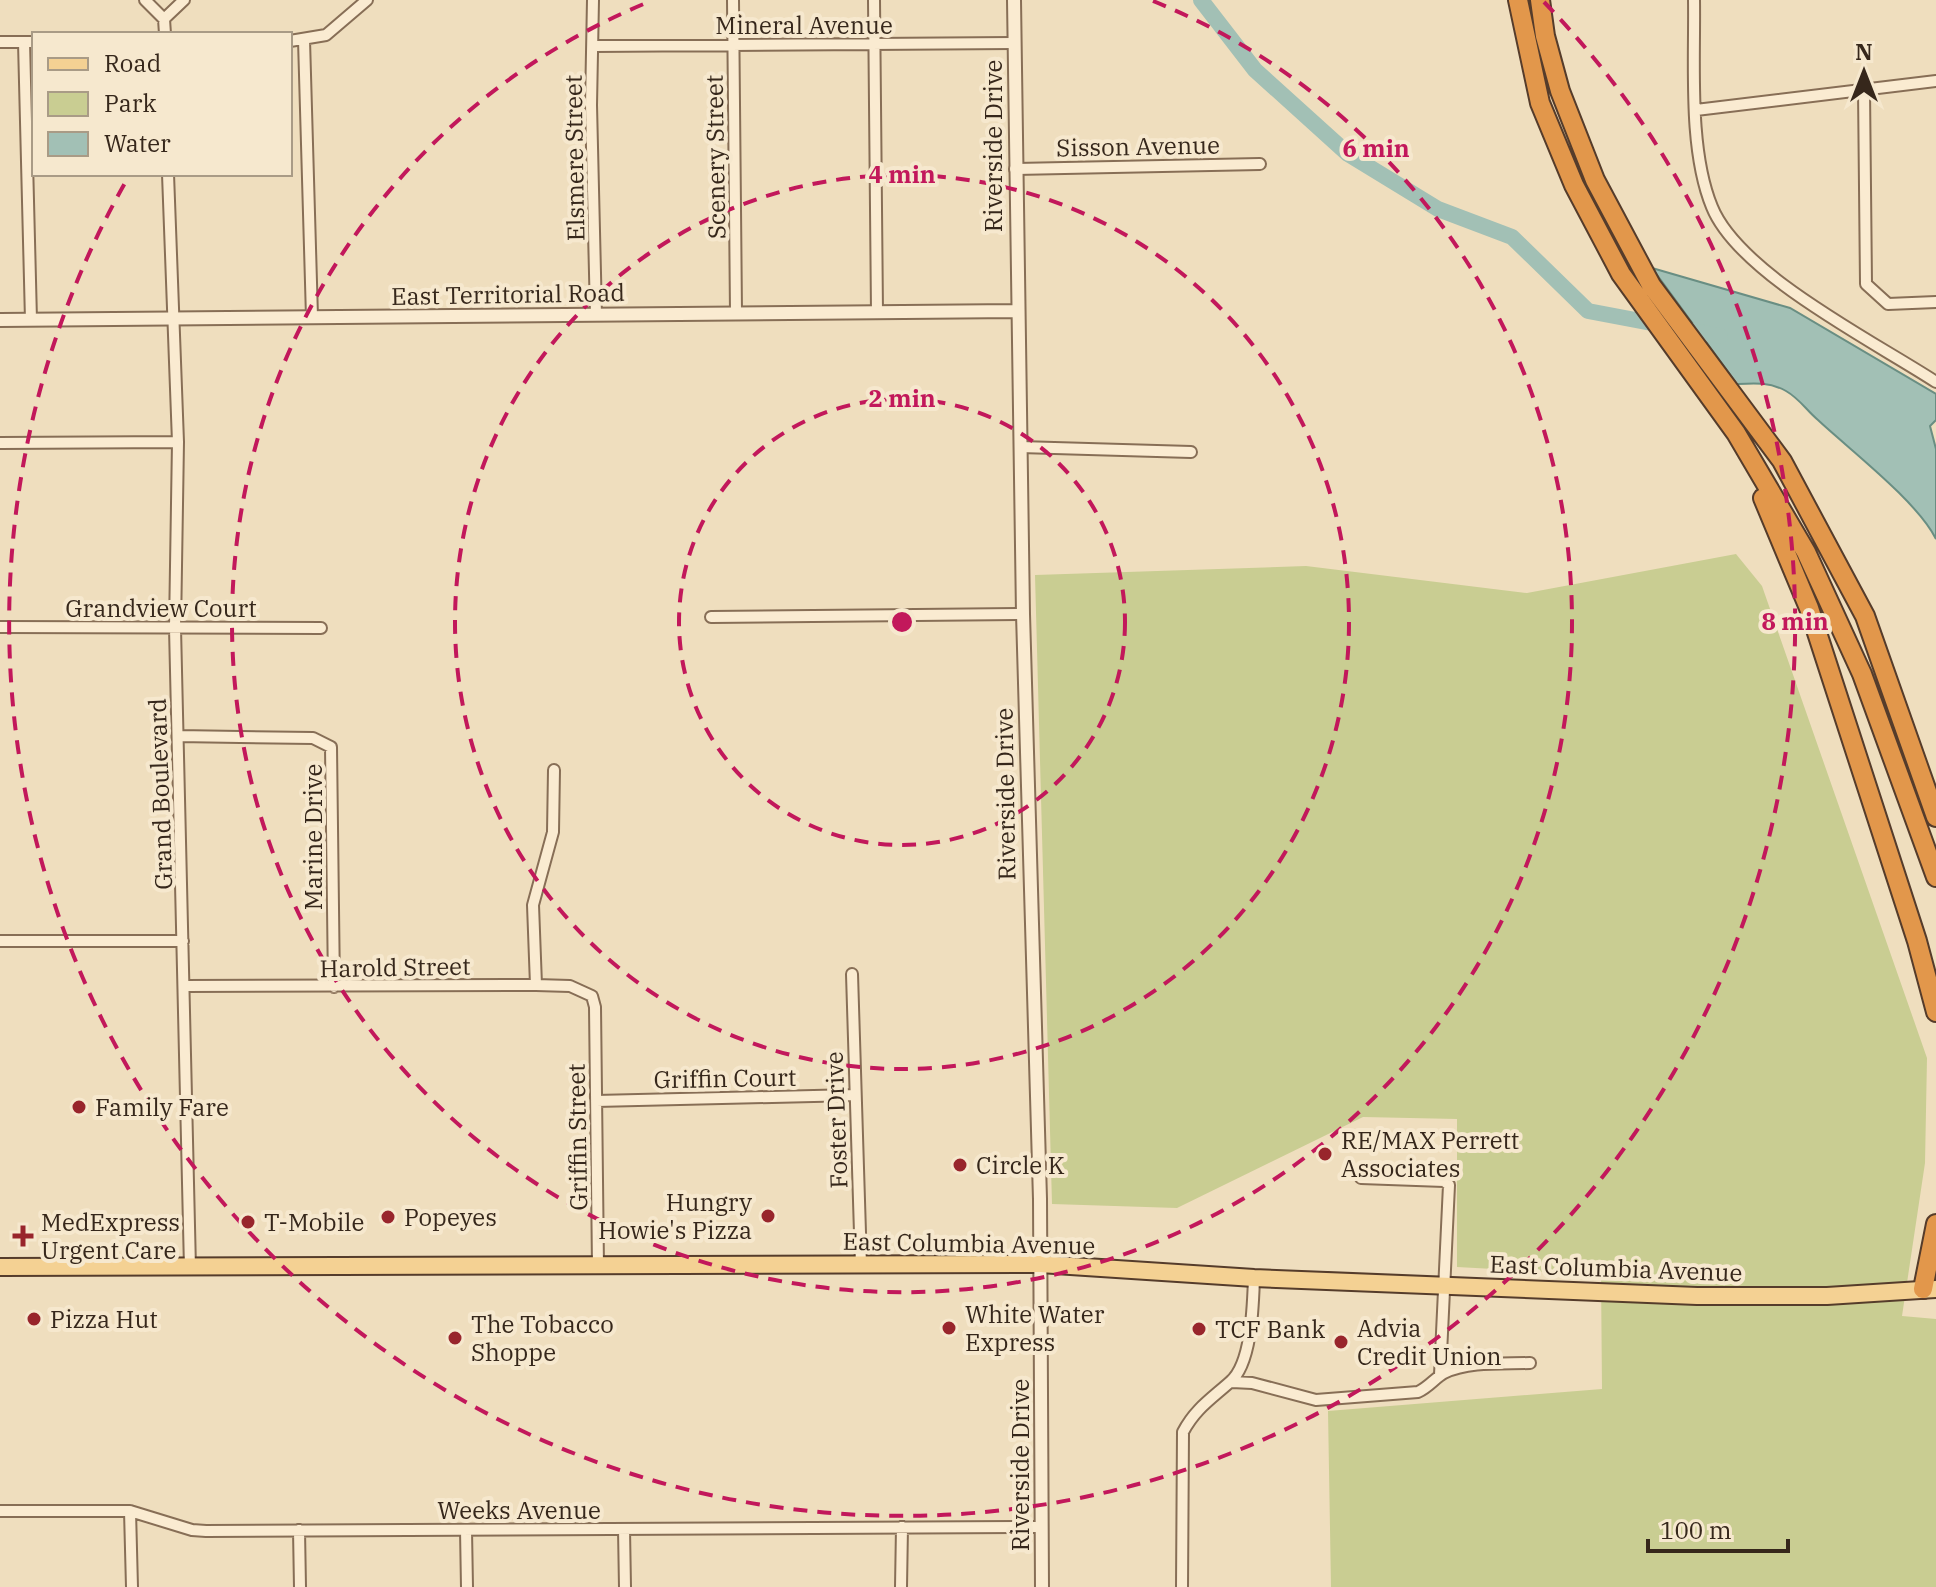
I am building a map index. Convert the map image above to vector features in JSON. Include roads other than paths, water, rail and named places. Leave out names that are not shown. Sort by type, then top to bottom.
[{"type":"highway","points":[[1518,0],[1540,103],[1574,185],[1647,313],[1711,395],[1806,552],[1836,612],[1936,877]]},
{"type":"highway","points":[[1540,0],[1545,36],[1560,91],[1595,180],[1662,301],[1736,396],[1790,474],[1865,616],[1936,817]]},
{"type":"highway","points":[[1736,433],[1809,608],[1917,941],[1936,1012]]},
{"type":"highway","points":[[1882,664],[1936,780]]},
{"type":"highway","points":[[1929,1289],[1936,1224]]},
{"type":"main road","name":"East Columbia Avenue","points":[[0,1267],[1040,1264],[1254,1278],[1697,1296],[1827,1296],[1929,1289]]},
{"type":"street","points":[[145,0],[164,19],[165,32]]},
{"type":"street","points":[[164,19],[184,0]]},
{"type":"street","points":[[292,41],[332,32],[367,0]]},
{"type":"street","name":"Elsmere Street","points":[[593,0],[591,105],[596,315]]},
{"type":"street","name":"Scenery Street","points":[[733,0],[736,313]]},
{"type":"street","points":[[874,0],[877,312]]},
{"type":"street","name":"Riverside Drive","points":[[1014,0],[1016,311],[1040,1264],[1042,1587]]},
{"type":"street","points":[[1694,0],[1696,110],[1701,163],[1711,207],[1735,243],[1815,307],[1936,382]]},
{"type":"street","points":[[304,40],[312,317]]},
{"type":"street","points":[[0,42],[29,42],[31,320]]},
{"type":"street","name":"Mineral Avenue","points":[[594,46],[1014,43]]},
{"type":"street","points":[[1696,110],[1936,81]]},
{"type":"street","points":[[1864,90],[1866,284],[1888,304],[1936,302]]},
{"type":"street","name":"Sisson Avenue","points":[[1015,169],[1260,164]]},
{"type":"street","name":"Grand Boulevard","points":[[168,176],[178,442],[175,628],[190,1268]]},
{"type":"street","name":"East Territorial Road","points":[[0,320],[1016,311]]},
{"type":"street","points":[[0,443],[178,442]]},
{"type":"street","points":[[1020,447],[1191,452]]},
{"type":"street","points":[[711,617],[1023,614]]},
{"type":"street","name":"Grandview Court","points":[[0,627],[321,628]]},
{"type":"street","name":"Marine Drive","points":[[178,736],[313,738],[331,747],[334,987]]},
{"type":"street","points":[[536,985],[533,905],[553,832],[554,770]]},
{"type":"street","points":[[0,941],[183,941]]},
{"type":"street","name":"Foster Drive","points":[[852,974],[861,1265]]},
{"type":"street","name":"Harold Street","points":[[185,986],[536,985],[583,990],[592,996],[595,1007]]},
{"type":"street","name":"Griffin Street","points":[[595,1007],[598,1266]]},
{"type":"street","name":"Griffin Court","points":[[596,1101],[855,1095]]},
{"type":"street","points":[[1361,1178],[1444,1181],[1449,1185],[1440,1375]]},
{"type":"street","points":[[1182,1587],[1183,1432],[1193,1413],[1232,1382],[1251,1328],[1254,1278]]},
{"type":"street","points":[[1232,1382],[1252,1383],[1316,1400],[1418,1392],[1432,1385],[1440,1375],[1454,1369],[1530,1363]]},
{"type":"street","name":"Weeks Avenue","points":[[0,1511],[130,1511],[192,1530],[1041,1527]]},
{"type":"street","points":[[130,1511],[132,1587]]},
{"type":"street","points":[[901,1587],[902,1527]]},
{"type":"street","points":[[624,1529],[625,1587]]},
{"type":"street","points":[[299,1530],[300,1587]]},
{"type":"street","points":[[466,1530],[467,1587]]},
{"type":"water","points":[[1652,268],[1790,308],[1936,394],[1936,420],[1930,426],[1936,449],[1936,539],[1927,524],[1882,476],[1791,394],[1768,385],[1737,384]]},
{"type":"waterway","points":[[1201,0],[1255,70],[1348,154],[1438,209],[1512,237],[1588,311],[1720,336]]},
{"type":"place","name":"Family Fare","points":[[79,1107]]},
{"type":"place","name":"RE/MAX Perrett Associates","points":[[1325,1154]]},
{"type":"place","name":"Circle K","points":[[960,1165]]},
{"type":"place","name":"Hungry Howie's Pizza","points":[[768,1216]]},
{"type":"place","name":"Popeyes","points":[[388,1217]]},
{"type":"place","name":"T-Mobile","points":[[248,1222]]},
{"type":"place","name":"MedExpress Urgent Care","points":[[23,1236]]},
{"type":"place","name":"Pizza Hut","points":[[34,1319]]},
{"type":"place","name":"White Water Express","points":[[949,1328]]},
{"type":"place","name":"TCF Bank","points":[[1199,1329]]},
{"type":"place","name":"The Tobacco Shoppe","points":[[455,1338]]},
{"type":"place","name":"Advia Credit Union","points":[[1341,1342]]}]
